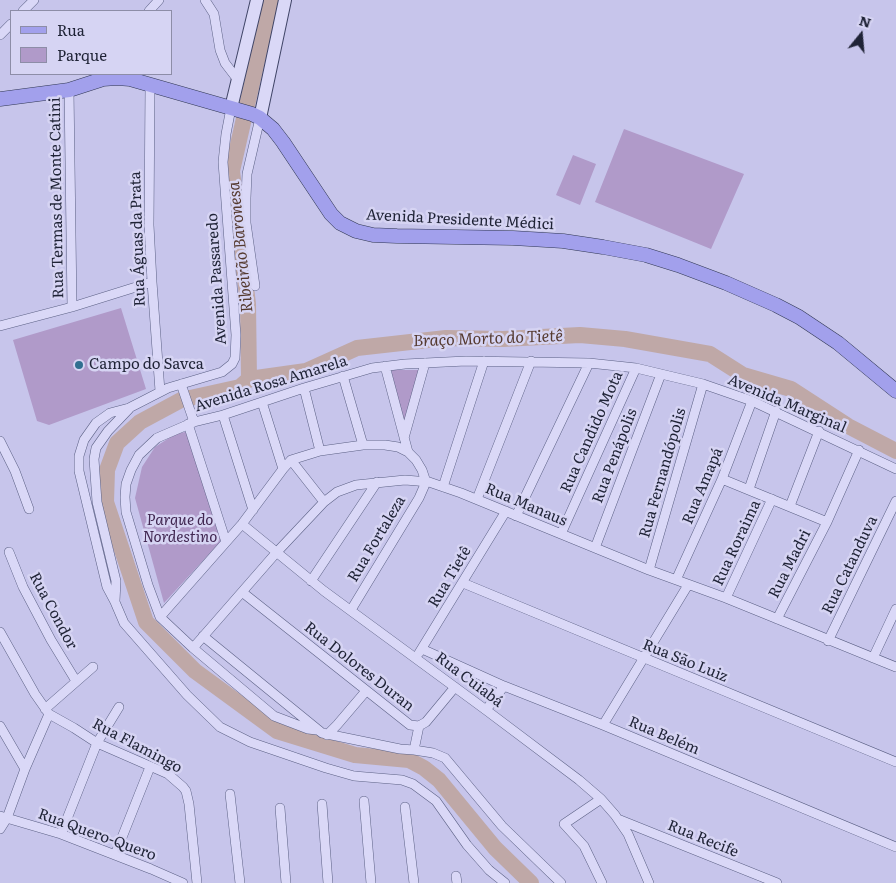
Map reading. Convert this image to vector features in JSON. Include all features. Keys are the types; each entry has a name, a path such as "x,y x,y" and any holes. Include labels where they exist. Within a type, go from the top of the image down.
{"main road":[{"name":"Avenida Presidente Médici","path":"0,99 70,90 105,77 130,80 245,113 273,129 330,214 340,223 356,231 373,235 563,241 603,246 646,255 718,280 783,308 838,343 893,387"}],"street":[{"path":"24,10 34,0"},
{"path":"205,0 214,14 220,50 225,63 238,80"},
{"path":"256,286 246,223 245,113 238,80 257,0"},
{"path":"245,113 285,0"},
{"path":"0,35 10,25"},
{"name":"Rua Águas da Prata","path":"150,86 149,225 160,391"},
{"name":"Rua Termas de Monte Catini","path":"70,90 72,307"},
{"name":"Avenida Passaredo","path":"245,113 224,146 223,162 236,335 235,358 232,364 222,372 160,391 129,408 110,413 96,423 84,440 79,456 78,471 105,582 124,623 134,636 187,695 220,727 250,742 326,768 354,776 402,780 413,784 436,801 467,845 489,870 505,883"},
{"path":"0,326 72,307 152,282"},
{"path":"443,487 484,360"},
{"name":"Avenida Marginal","path":"484,360 589,363 636,368 703,384 752,401 896,469"},
{"name":"Avenida Rosa Amarela","path":"226,542 191,423 223,415 343,376 385,366 484,360"},
{"path":"477,499 531,361"},
{"path":"404,438 425,363"},
{"path":"516,516 589,363"},
{"path":"385,366 408,452 420,466 426,482"},
{"name":"Rua Candido Mota","path":"561,534 636,368"},
{"name":"Rua Penápolis","path":"595,548 661,374"},
{"path":"343,376 363,445"},
{"path":"182,384 191,423 157,438 139,455 126,484 126,512 148,585 160,617 193,648 274,716 308,729 317,730"},
{"name":"Rua Fernandópolis","path":"649,570 703,384"},
{"path":"304,388 320,451"},
{"name":"Rua Amapá","path":"676,580 722,479 752,401"},
{"path":"262,402 283,469"},
{"name":"Avenida Passaredo","path":"115,602 116,581 97,502 94,459 96,448 129,408"},
{"path":"749,489 776,412"},
{"path":"223,415 253,510"},
{"path":"790,506 819,431"},
{"path":"0,441 15,471 29,509"},
{"path":"160,617 242,524 291,460 320,451 363,445 385,445 408,452"},
{"name":"Rua Madri","path":"777,619 826,522 859,450"},
{"path":"291,460 324,502"},
{"path":"722,479 826,522"},
{"name":"Rua Manaus","path":"193,648 276,553 324,502 348,488 377,482 405,480 426,482 477,499 649,570 726,598 896,667"},
{"path":"311,581 377,482"},
{"name":"Rua Fortaleza","path":"351,610 419,498 426,482"},
{"name":"Rua Roraima","path":"726,598 772,499"},
{"name":"Rua Catanduva","path":"828,640 896,501"},
{"name":"Rua Tietê","path":"416,657 506,511"},
{"name":"Rua Cuiabá","path":"242,524 311,581 416,657 579,780 601,799 620,820 635,846 649,883"},
{"name":"Rua Condor","path":"9,552 37,614 76,681"},
{"name":"Rua São Luiz","path":"463,583 896,762"},
{"path":"603,725 688,585"},
{"name":"Rua Dolores Duran","path":"242,592 408,724 419,726 430,717 455,687"},
{"path":"873,658 896,609"},
{"name":"Rua Flamingo","path":"0,632 34,694 47,711 97,744 174,778 186,790 197,883"},
{"path":"203,636 317,730 327,735 400,749 434,753 445,758 502,826 560,883"},
{"name":"Rua Belém","path":"422,649 504,686 603,725 896,847"},
{"path":"0,829 3,817 25,769 47,711 76,681 93,667"},
{"path":"486,710 504,686"},
{"path":"327,735 366,691"},
{"path":"61,834 97,744 119,707"},
{"path":"0,726 25,769"},
{"path":"414,750 419,726"},
{"path":"115,855 150,767"},
{"path":"230,794 240,883"},
{"path":"601,799 564,824 584,846 602,883"},
{"path":"364,801 371,883"},
{"path":"322,804 328,883"},
{"path":"405,806 414,883"},
{"path":"280,808 286,883"},
{"name":"Rua Quero-Quero","path":"3,817 61,834 183,883"},
{"name":"Rua Recife","path":"620,820 777,883"}],"green space":[{"path":"624,129 744,174 711,249 595,202"},
{"path":"573,155 596,164 580,205 556,195"},
{"name":"Campo do Savca","path":"121,308 146,389 49,425 37,421 13,340"},
{"path":"391,370 419,370 403,429"},
{"name":"Parque do Nordestino","path":"186,432 221,541 164,603 135,498 142,467 155,447 177,433"}],"waterway":[{"name":"Ribeirão Baronesa","path":"249,379 248,304 232,171 271,0"},
{"name":"Braço Morto do Tietê","path":"531,883 495,848 439,780 424,768 409,760 355,755 277,731 195,671 146,622 106,502 107,470 117,443 140,422 181,400 240,387 249,379 306,371 357,348 446,338 503,339 580,335 625,339 710,354 743,375 791,389 848,426 896,451"}],"place":[{"name":"Campo do Savca","path":"79,365"}]}
